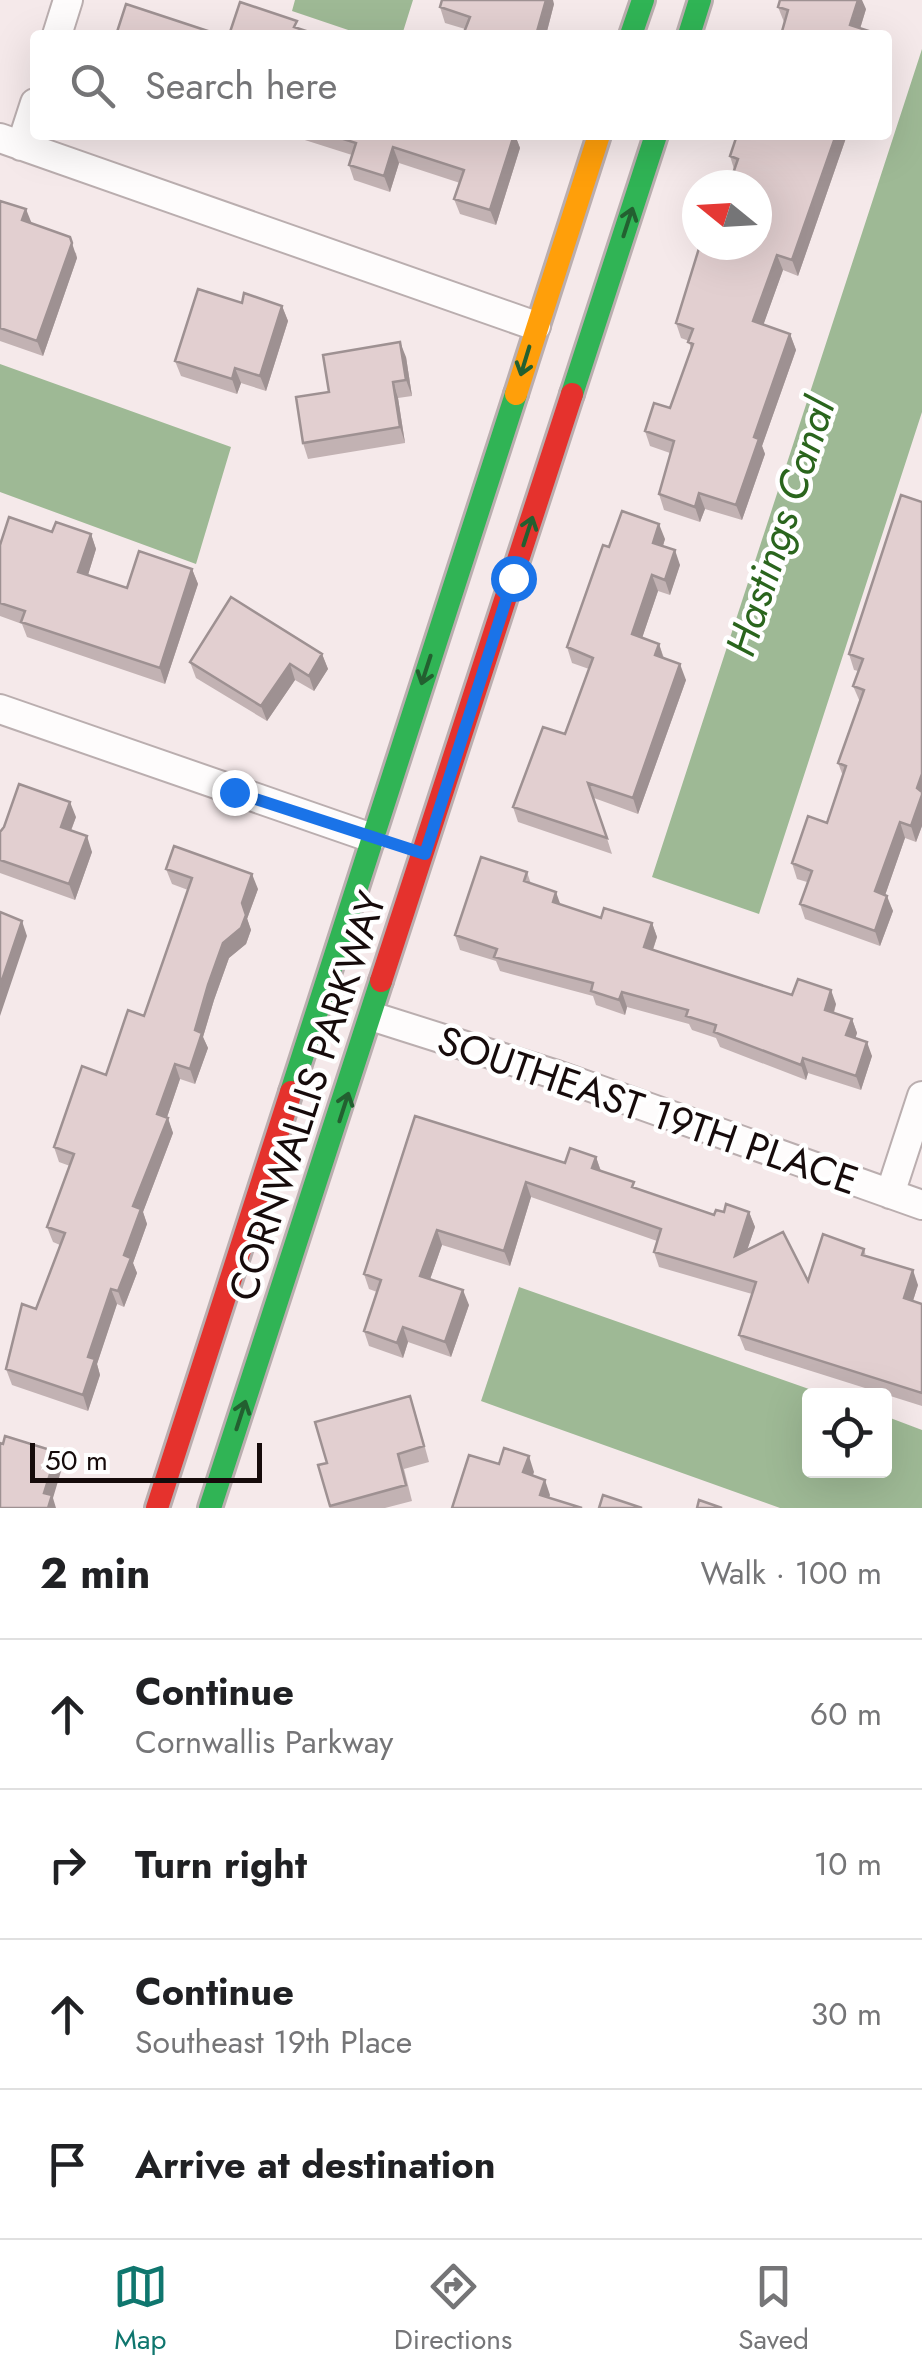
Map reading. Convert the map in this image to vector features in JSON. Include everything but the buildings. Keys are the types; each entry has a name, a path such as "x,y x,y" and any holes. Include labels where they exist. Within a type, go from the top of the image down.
{"street":[{"path":"59,30 68,0"},
{"path":"633,30 643,0"},
{"path":"691,30 700,0"},
{"path":"30,111 11,142 562,334"},
{"name":"CORNWALLIS PARKWAY","path":"157,1508 321,1000 399,846 562,334 597,140"},
{"name":"CORNWALLIS PARKWAY","path":"210,1508 374,1017 399,846 562,334 654,140"},
{"path":"0,709 399,846"},
{"path":"321,1000 374,1017"},
{"name":"SOUTHEAST 19TH PLACE","path":"374,1017 557,1075 922,1205"},
{"path":"890,1194 922,1096"}],"water":[{"path":"295,0 413,0 404,30 348,30 292,11"},
{"name":"Hastings Canal","path":"922,49 922,412 759,914 652,877"},
{"path":"0,364 231,447 196,564 0,492"},
{"path":"519,1287 806,1388 802,1388 802,1478 892,1478 892,1419 922,1430 922,1508 780,1508 481,1401"}],"traffic: fast":[{"path":"633,30 643,0"},
{"path":"691,30 700,0"},
{"path":"572,394 654,140"},
{"path":"291,1092 516,394"},
{"path":"210,1508 381,981"}],"traffic: slow":[{"path":"516,394 597,140"}],"traffic: jam":[{"path":"381,981 572,394"},
{"path":"157,1508 291,1092"}],"route":[{"path":"234,792 425,854 513,578"}]}
